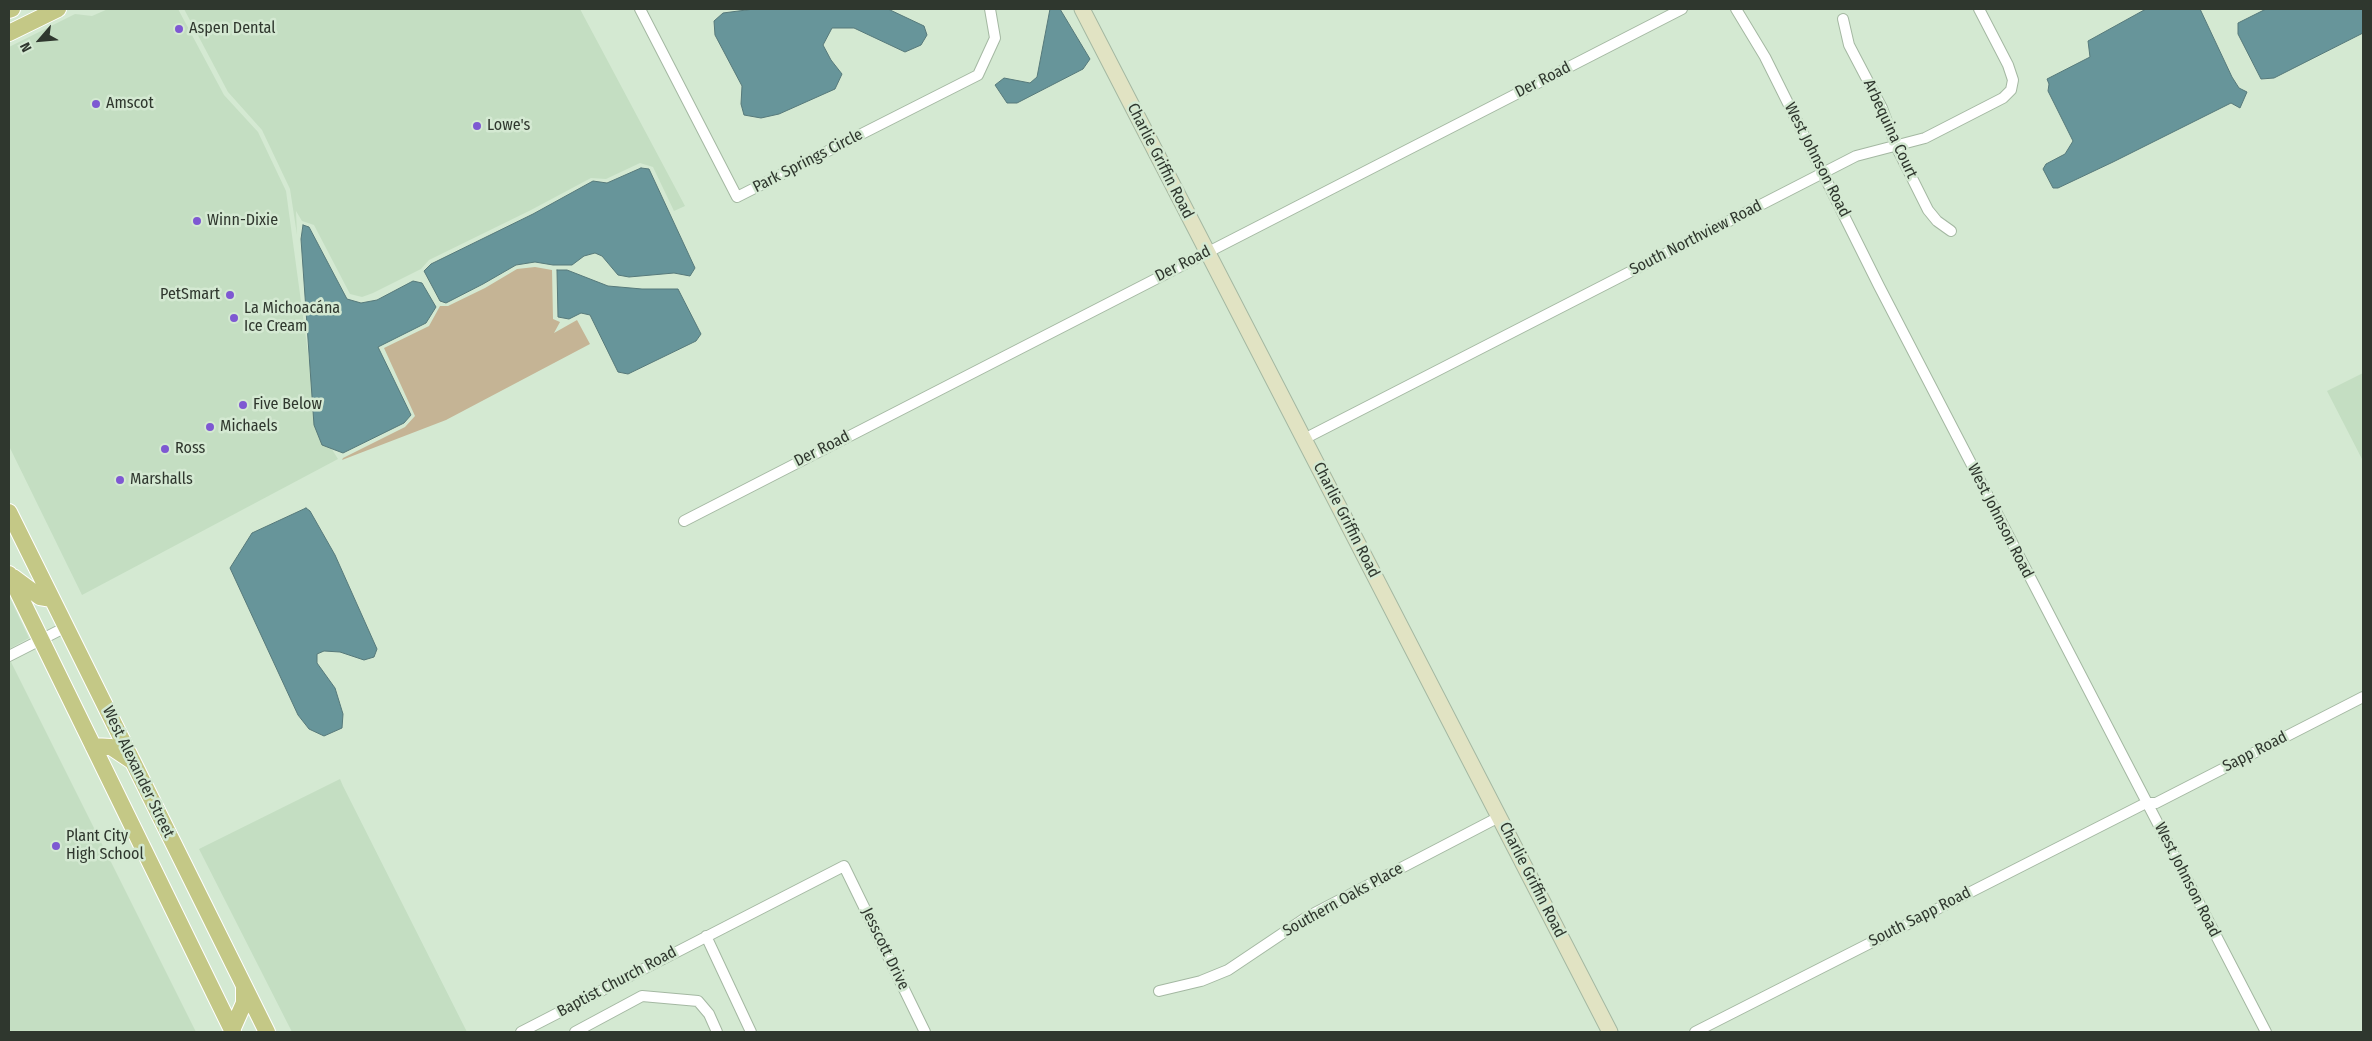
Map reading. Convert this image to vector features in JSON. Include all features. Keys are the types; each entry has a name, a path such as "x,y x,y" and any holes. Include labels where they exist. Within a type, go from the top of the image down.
{"main road":[{"path":"9,23 21,16 58,9"},
{"path":"9,33 34,13"},
{"name":"West Alexander Street","path":"9,512 267,1032"},
{"path":"9,574 40,597 52,599"},
{"name":"West Alexander Street","path":"9,574 233,1031"},
{"path":"94,746 111,747 132,761"},
{"path":"233,1031 244,1004 244,984"}],"street":[{"name":"Park Springs Circle","path":"640,9 737,197 978,75 995,38 990,9"},
{"name":"Charlie Griffin Road","path":"1082,9 1610,1032"},
{"name":"Der Road","path":"684,521 1682,9"},
{"name":"West Johnson Road","path":"1736,9 1765,57 1824,172 1879,286 2266,1032"},
{"name":"South Northview Road","path":"1304,439 1856,156 1924,138 2003,98 2011,90 2013,80 2008,65 1979,9"},
{"name":"Arbequina Court","path":"1844,19 1849,45 1882,108 1896,146 1928,210 1937,221 1951,231"},
{"path":"9,656 66,627"},
{"name":"Sapp Road","path":"2146,803 2156,803 2363,697"},
{"name":"South Sapp Road","path":"1695,1032 2146,803"},
{"name":"Southern Oaks Place","path":"1159,991 1201,981 1228,970 1307,917 1499,817"},
{"name":"Baptist Church Road","path":"521,1032 844,866"},
{"name":"Jesscott Drive","path":"844,866 925,1032"},
{"path":"706,936 751,1032"},
{"path":"575,1032 642,996 698,1002 709,1014 717,1032"}],"shaded area":[{"path":"108,9 178,9 224,95 258,132 286,191 318,427 338,459 82,595 9,446 9,47 75,14 92,16"},
{"path":"184,9 580,9 685,206 674,211 653,167 640,163 606,179 591,178 429,260 421,269 373,293 362,297 350,294 314,225 302,221 296,211 297,235 290,189 262,130 228,92"},
{"path":"535,267 552,270 553,319 560,322 554,333 577,320 590,344 446,420 342,460 405,427 415,416 384,348 429,326 440,306 448,306 485,288 517,269"},
{"path":"2363,373 2363,461 2327,391"},
{"path":"9,596 29,638 9,649"},
{"name":"Plant City High School","path":"10,660 196,1032 9,1032"},
{"path":"340,779 467,1032 292,1032 199,849"}],"water":[{"path":"754,9 888,9 924,26 927,35 921,45 905,52 854,28 832,28 823,45 831,60 842,74 835,89 779,114 761,118 744,115 741,104 742,86 715,35 714,21 723,13"},
{"path":"1050,9 1060,9 1090,59 1083,69 1017,103 1007,103 995,85 1004,78 1030,83 1037,77"},
{"path":"2146,9 2200,9 2232,77 2239,88 2247,92 2240,108 2231,103 2113,162 2058,188 2053,188 2043,169 2046,164 2065,154 2073,141 2048,91 2049,84 2047,79 2090,57 2088,41"},
{"path":"2266,9 2363,9 2363,33 2274,78 2261,79 2238,34 2238,23"},
{"path":"641,168 649,169 695,268 690,276 674,273 629,277 618,275 602,256 595,253 584,256 572,265 553,265 535,262 516,265 446,303 440,301 424,271 431,264 533,214 593,181 607,183"},
{"path":"303,225 309,227 347,299 361,303 377,300 413,281 422,283 436,307 426,323 378,347 411,415 404,423 343,453 322,445 314,425 301,239"},
{"path":"557,270 567,270 608,286 642,289 678,289 701,334 696,341 628,374 618,372 590,315 581,313 569,319 558,317"},
{"path":"306,508 310,511 335,555 377,649 374,657 364,660 340,652 324,651 317,654 317,663 335,688 343,714 342,728 324,736 309,729 298,715 230,568 252,533"}],"place":[{"name":"Aspen Dental","path":"179,29"},
{"name":"Amscot","path":"96,104"},
{"name":"Lowe's","path":"477,126"},
{"name":"Winn-Dixie","path":"197,221"},
{"name":"PetSmart","path":"230,295"},
{"name":"La Michoacána Ice Cream","path":"234,318"},
{"name":"Five Below","path":"243,405"},
{"name":"Michaels","path":"210,427"},
{"name":"Ross","path":"165,449"},
{"name":"Marshalls","path":"120,480"},
{"name":"Plant City High School","path":"56,846"}]}
